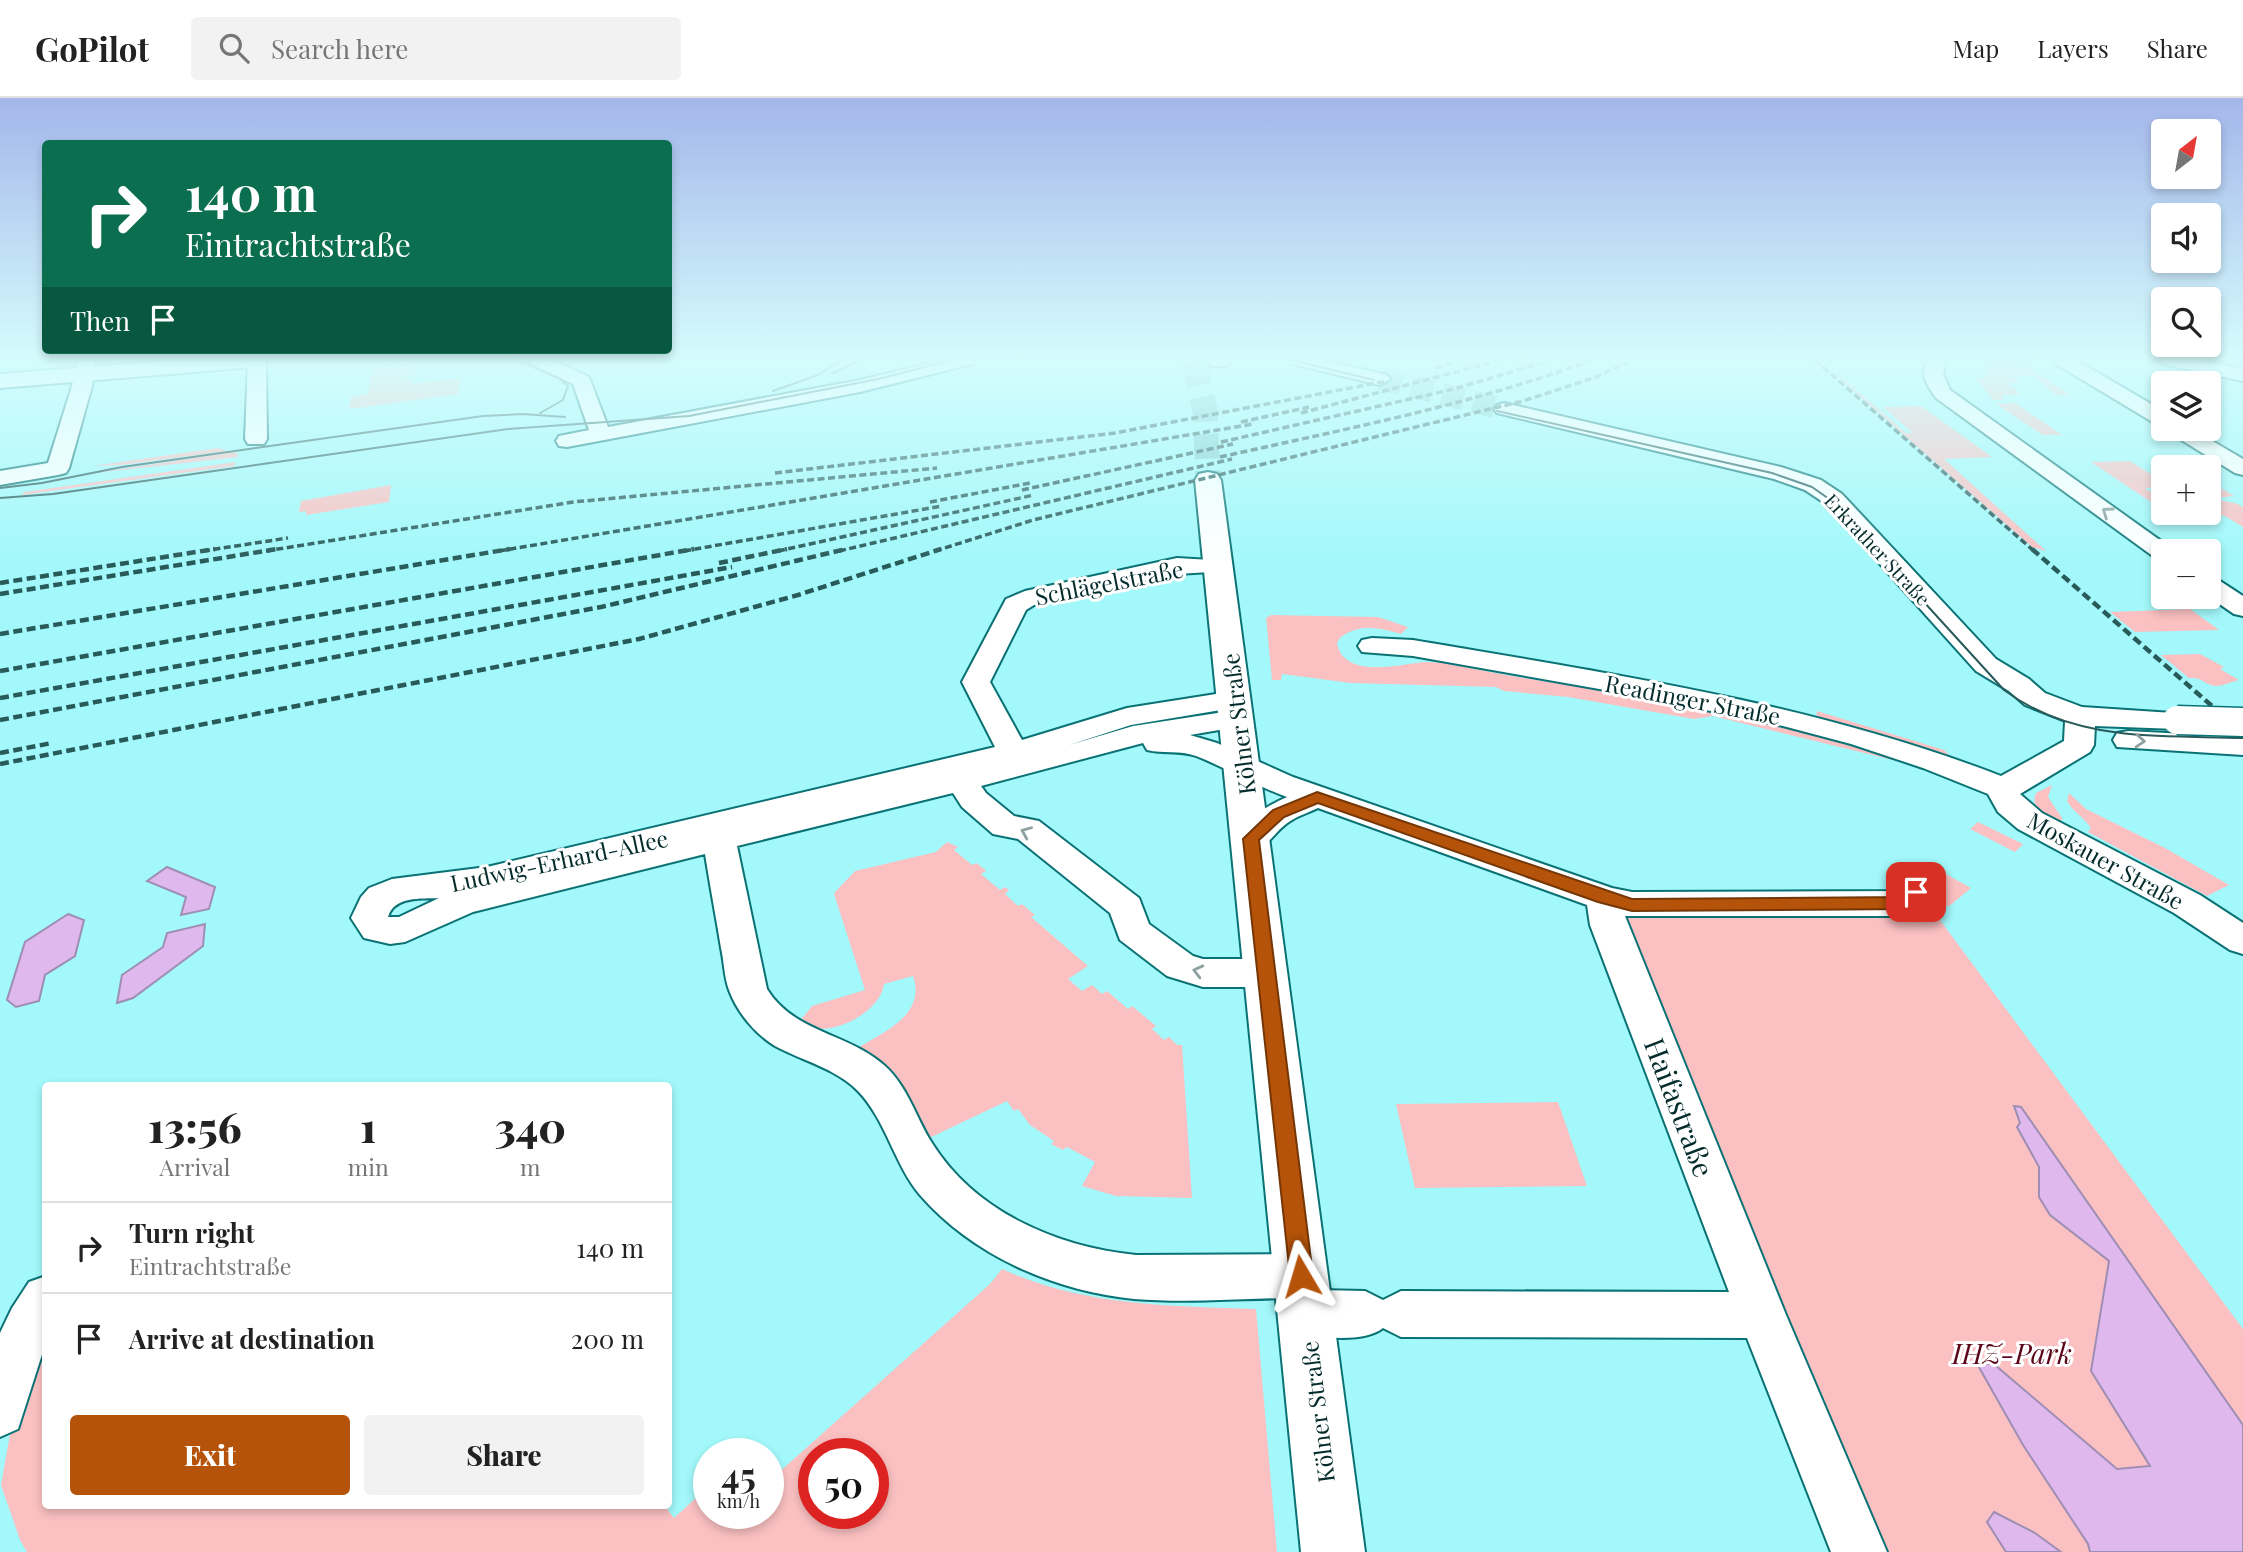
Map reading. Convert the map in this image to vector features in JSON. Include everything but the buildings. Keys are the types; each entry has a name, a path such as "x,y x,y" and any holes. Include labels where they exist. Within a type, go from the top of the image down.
{"main road":[{"name":"Kölner Straße","path":"1208,480 1333,1552"}],"street":[{"path":"0,478 58,468 69,428"},
{"path":"256,428 256,439"},
{"path":"598,428 567,441 625,428"},
{"name":"Erkrather Straße","path":"1584,428 1780,474 1813,485 1834,499 1986,665 1994,684 2016,704 2058,727 2177,720 2243,722"},
{"path":"1990,428 2151,543"},
{"path":"2197,441 2243,468"},
{"name":"Schlägelstraße","path":"1015,760 976,682 1015,605 1025,599 1177,566 1219,566"},
{"path":"2221,593 2243,608"},
{"name":"Readinger Straße","path":"1372,646 1427,651 1769,713 1890,746 2006,789"},
{"name":"Ludwig-Erhard-Allee","path":"1079,752 1133,735 1236,709"},
{"name":"Ludwig-Erhard-Allee","path":"1236,709 1127,717 1015,760 962,780 718,832 681,834 467,883 400,889 378,901 369,918 377,929 405,929 463,902 718,832 1015,760 1176,742 1206,748 1317,797 1604,898 1632,905 1911,903 1916,892"},
{"name":"Erkrather Straße","path":"2081,726 2200,744 2243,746"},
{"name":"Moskauer Straße","path":"2081,726 2076,747 2034,769 2006,789 2006,800 2030,821 2187,904 2243,941"},
{"path":"962,780 973,800 1005,826 1027,830 1126,907 1133,931 1180,966 1202,973 1266,973"},
{"path":"1251,839 1278,813 1317,797"},
{"path":"718,832 748,990 754,1003 776,1028 849,1063 870,1077 887,1099 917,1157 961,1206 1002,1235 1035,1252 1100,1272 1303,1295 1383,1314 1762,1315"},
{"name":"Haifastraße","path":"1604,898 1608,925 1859,1552"},
{"path":"0,1411 19,1343 32,1315 42,1303"}],"green space":[{"path":"1896,428 1913,433 1907,428 1951,428 1992,457 1944,459 2046,551 2032,547"},
{"path":"2032,428 2052,428 2062,435 2043,435"},
{"path":"218,448 227,451 121,465 93,466"},
{"path":"233,452 238,454 238,457 96,473"},
{"path":"2130,461 2151,474 2151,488 2145,488 2151,492 2151,502 2091,462"},
{"path":"236,462 234,466 22,495 24,492"},
{"path":"391,485 389,502 306,515 306,511 299,512 301,501"},
{"path":"2221,488 2234,496 2221,497"},
{"path":"2221,500 2243,507 2243,527 2221,515"},
{"path":"2190,609 2219,630 2135,632 2110,612"},
{"path":"1271,615 1378,617 1408,627 1401,634 1362,629 1354,630 1340,638 1337,643 1342,655 1362,666 1444,663 1691,703 1785,723 1928,764 1893,760 1713,716 1694,719 1568,697 1504,691 1496,687 1351,683 1282,674 1281,680 1272,680 1266,618"},
{"path":"2200,654 2224,667 2220,669 2239,680 2214,686 2207,684 2199,679 2189,678 2161,655"},
{"path":"1817,711 1944,750 1954,760 1816,718"},
{"path":"2052,785 2048,797 2062,818 2062,824 2041,812 2035,804 2036,793"},
{"path":"2069,793 2086,809 2165,848 2229,885 2207,896 2088,832 2091,828 2067,801"},
{"path":"1978,822 2023,844 2015,852 1970,829"},
{"path":"947,842 958,847 954,850 972,865 977,863 986,871 981,874 1000,890 1005,887 1009,890 1005,894 1018,906 1022,904 1035,915 1031,917 1088,966 1068,979 1082,991 1092,985 1102,994 1107,991 1128,1009 1132,1006 1156,1026 1152,1029 1164,1040 1169,1037 1177,1045 1182,1045 1192,1198 1116,1196 1082,1186 1095,1162 1067,1147 1063,1150 1051,1144 1054,1141 1030,1125 1018,1109 1014,1111 1007,1101 925,1140 914,1120 903,1088 859,1047 891,1028 909,1011 916,989 913,976 884,984 875,1003 847,1023 825,1029 813,1028 799,1022 812,1006 865,990 834,894 836,891 855,871 936,852"},
{"path":"1924,862 1971,888 1948,907 1926,878 1916,871"},
{"name":"IHZ-Park","path":"1609,911 1934,912 2243,1329 2243,1552 1879,1552"},
{"path":"1558,1102 1587,1186 1415,1188 1396,1104"},
{"path":"1002,1269 1033,1281 1095,1297 1159,1305 1256,1309 1277,1552 27,1552 20,1540 1,1485 23,1361 42,1345 42,1509 667,1509 674,1518 693,1501 693,1529 784,1529 784,1468 798,1455 798,1529 889,1529 889,1438 817,1438 990,1284"}],"shaded area":[{"path":"167,867 215,887 209,909 181,915 186,897 147,881"},
{"path":"68,914 84,920 75,956 45,975 39,1001 16,1007 7,1000 25,942"},
{"path":"205,924 203,946 133,998 117,1003 122,975 163,947 167,933"},
{"path":"2014,1106 2021,1107 2243,1425 2243,1552 2090,1552 2088,1544 2023,1445 1976,1362 1995,1365 2117,1469 2150,1466 2091,1371 2109,1261 2050,1215 2039,1197 2039,1167 2017,1127 2020,1123"},
{"path":"1994,1512 2035,1533 2061,1552 2006,1552 1987,1522"}],"tunnel":[{"path":"1206,428 1208,480"}],"tram line":[{"path":"0,488 42,483 122,467 399,428"},
{"path":"0,498 53,494 524,428"},
{"path":"1572,428 1772,473 1812,487 1832,501 2004,690 2031,707 2089,728 2119,733 2243,738"}],"railway":[{"path":"775,473 1142,428"},
{"path":"499,551 1230,428"},
{"path":"1221,442 1283,428"},
{"path":"1220,457 1353,428"},
{"path":"935,551 1033,520 1412,428"},
{"path":"1893,428 2034,551"},
{"path":"1022,490 1233,444"},
{"path":"839,551 1232,459"},
{"path":"266,551 573,502 937,468"},
{"path":"930,502 1030,483"},
{"path":"778,551 1034,495"},
{"path":"684,551 942,506"},
{"path":"203,551 288,538"},
{"path":"0,583 215,549"},
{"path":"0,594 277,549"},
{"path":"0,634 510,549"},
{"path":"0,671 694,549"},
{"path":"719,563 787,549"},
{"path":"0,720 601,607 846,549"},
{"path":"0,764 639,639 798,595 941,549"},
{"path":"2032,549 2243,733"},
{"path":"0,698 732,567"},
{"path":"0,753 52,743"}],"route":[{"path":"1301,1276 1251,839 1278,813 1317,797 1604,898 1632,905 1911,903 1916,892"}]}
